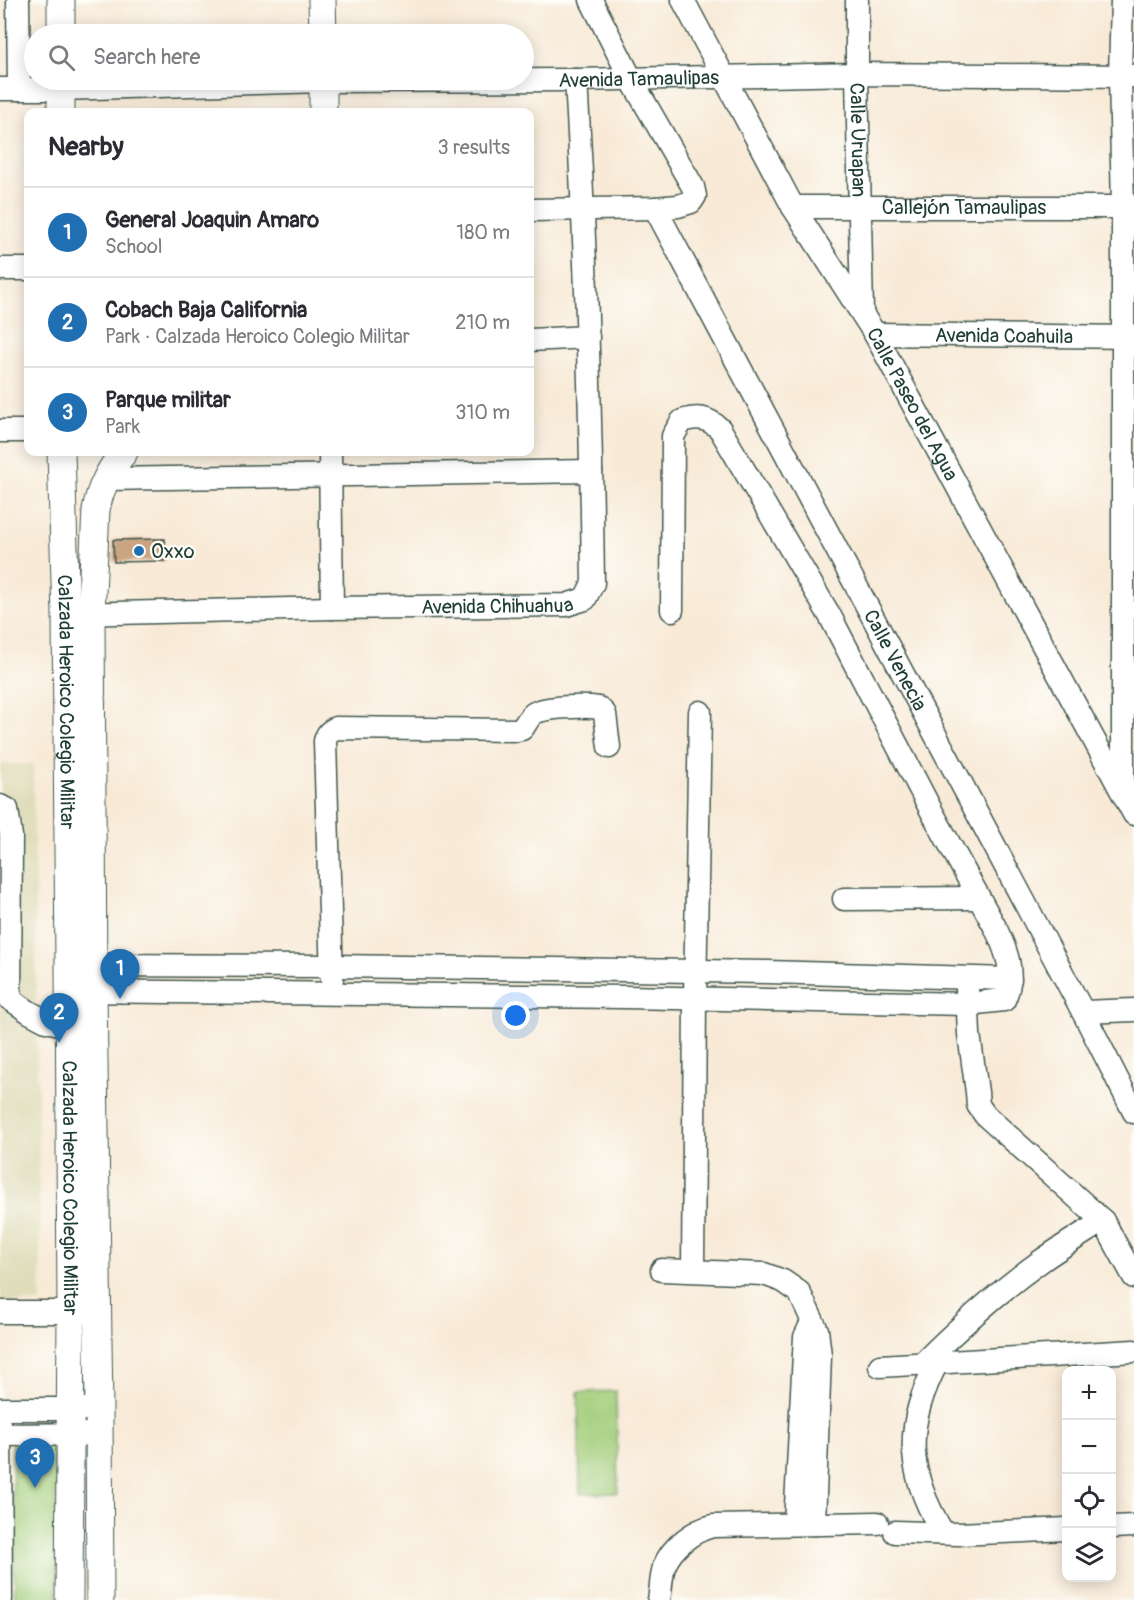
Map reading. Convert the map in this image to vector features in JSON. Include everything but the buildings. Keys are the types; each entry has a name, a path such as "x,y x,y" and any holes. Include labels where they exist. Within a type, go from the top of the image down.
{"main road":[{"path":"61,0 61,24"},
{"path":"322,0 323,24"},
{"path":"323,90 324,108"},
{"name":"Calzada Heroico Colegio Militar","path":"62,456 78,614 81,991 98,1312 100,1600"},
{"path":"65,456 81,480 87,485 95,486 104,481 121,456"},
{"name":"Calzada Heroico Colegio Militar","path":"78,614 98,497 104,481"},
{"name":"Calzada Heroico Colegio Militar","path":"69,1600 71,1313 69,1026 81,991"}],"street":[{"path":"9,89 18,0"},
{"path":"534,210 655,208 678,206 691,202 695,196 693,187 631,79 591,0"},
{"name":"Calle Paseo del Agua","path":"683,0 793,207 875,334 1134,814"},
{"name":"Calle Uruapan","path":"857,0 856,74 862,314"},
{"path":"1122,0 1127,76 1128,207 1123,793"},
{"name":"Avenida Tamaulipas","path":"534,80 856,74 1127,76"},
{"name":"Avenida Chihuahua","path":"78,614 566,605 585,598 592,583 591,471 584,209 576,80"},
{"name":"Avenida Tamaulipas","path":"9,89 61,94 136,90"},
{"name":"Callejón Tamaulipas","path":"793,207 1128,207"},
{"name":"Calle Venecia","path":"655,208 1134,1112"},
{"path":"0,268 24,268"},
{"name":"Avenida Coahuila","path":"875,334 1128,337"},
{"path":"534,340 588,337"},
{"path":"81,991 768,999 967,1004 1004,1000 1010,979 1010,963 1005,946 830,616 720,429 711,422 695,417 682,422 673,436 672,610"},
{"path":"0,431 24,431"},
{"path":"330,456 332,608"},
{"path":"104,481 591,471"},
{"path":"332,993 325,741 331,730 336,728 522,729 535,712 544,709 591,706 599,708 605,714 609,747"},
{"path":"693,1270 700,711"},
{"path":"0,806 6,809 11,836 5,996 46,1021 69,1026"},
{"path":"844,898 978,898"},
{"path":"81,964 768,972 1010,979"},
{"path":"144,964 144,991"},
{"path":"414,994 416,967"},
{"path":"533,969 533,996"},
{"path":"624,971 625,997"},
{"path":"768,972 768,999"},
{"path":"967,978 969,1034 978,1105 985,1115 1103,1221 1134,1277"},
{"path":"1083,1012 1134,1010"},
{"path":"943,1533 929,1511 914,1462 917,1410 925,1386 929,1363 957,1329 996,1296 1040,1262 1103,1221"},
{"path":"662,1270 764,1274 783,1281 799,1292 817,1330 820,1355 805,1524"},
{"path":"0,1312 98,1312"},
{"path":"880,1366 1134,1351"},
{"path":"0,1409 71,1421 99,1421"},
{"path":"0,1435 71,1421"},
{"path":"0,1426 1,1600"},
{"path":"659,1600 665,1565 678,1546 702,1528 713,1526 805,1524 943,1533 1062,1529"},
{"path":"1116,1527 1134,1526"}],"shaded area":[{"path":"0,764 33,764 41,1302 0,1303"}],"green space":[{"path":"616,1391 618,1493 580,1494 578,1392"},
{"path":"12,1443 56,1444 57,1600 15,1600"}],"place":[{"name":"Oxxo","path":"139,551"},
{"name":"General Joaquin Amaro","path":"120,999"},
{"name":"Cobach Baja California","path":"59,1043"},
{"name":"Parque militar","path":"35,1488"}]}
